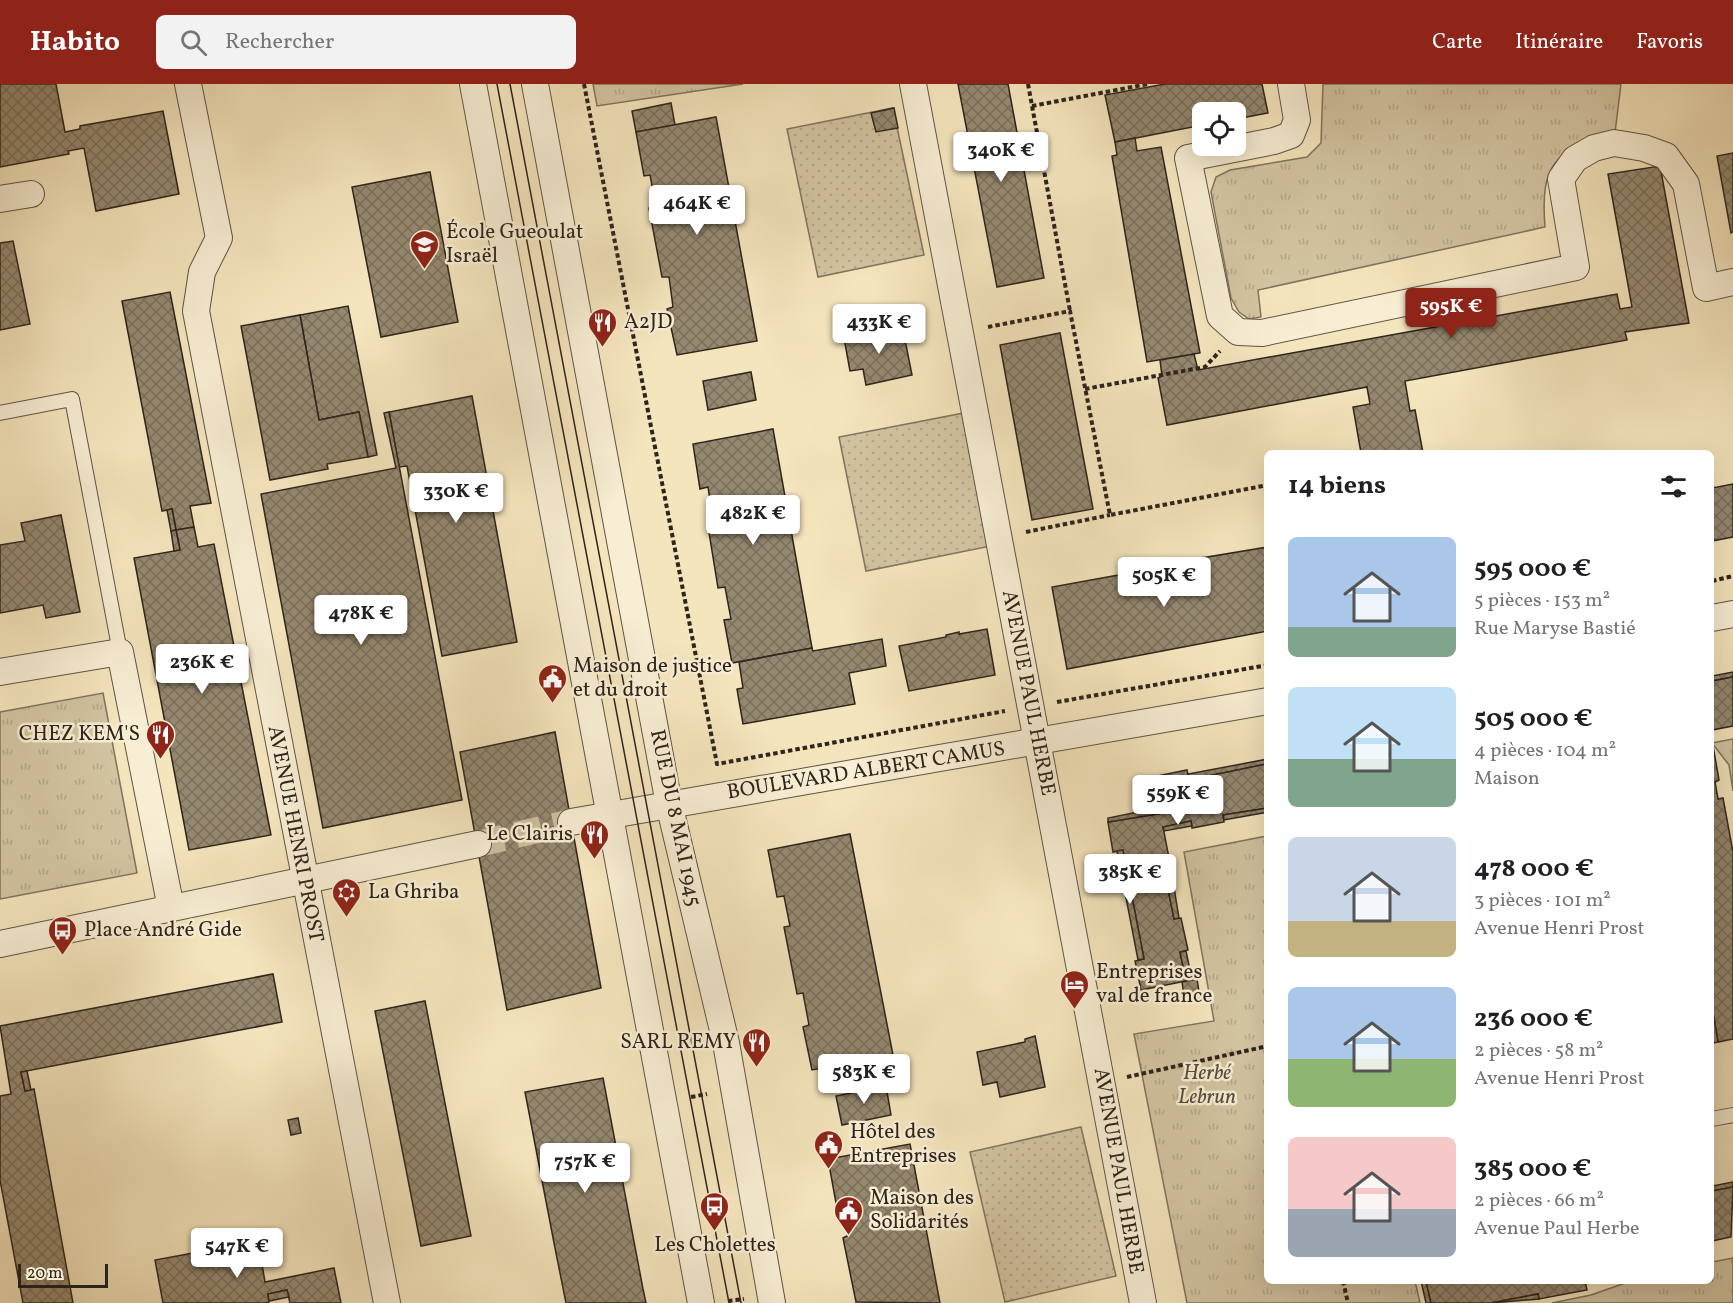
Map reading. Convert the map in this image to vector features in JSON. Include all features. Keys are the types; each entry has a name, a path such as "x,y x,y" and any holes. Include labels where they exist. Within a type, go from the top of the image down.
{"street":[{"name":"AVENUE HENRI PROST","path":"188,84 219,238 202,272 196,311 303,879 387,1303"},
{"path":"473,84 701,1303"},
{"name":"RUE DU 8 MAI 1945","path":"535,84 669,804 726,1043 772,1303"},
{"name":"AVENUE PAUL HERBE","path":"913,84 1143,1303"},
{"path":"1291,84 1297,120 1291,135 1274,141 1188,158 1220,316 1238,332 1262,333 1576,267 1561,179 1575,159 1594,148 1614,143 1644,148 1666,156 1686,184 1706,288 1733,282"},
{"path":"0,199 31,194"},
{"path":"1714,618 1733,614"},
{"path":"0,672 120,652 171,908"},
{"name":"BOULEVARD ALBERT CAMUS","path":"571,822 1038,743 1264,702"},
{"path":"0,944 478,844"}],"lane":[{"path":"0,413 72,399 120,652"},
{"path":"1714,1119 1733,1115"}],"path":[{"path":"584,84 717,764 1264,666"},
{"path":"1028,84 1110,515"},
{"path":"1032,106 1148,84"},
{"path":"958,332 1070,311"},
{"path":"1085,389 1205,367 1238,332"},
{"path":"998,537 1264,486"},
{"path":"1714,581 1733,576"},
{"path":"1102,1082 1264,1047"},
{"path":"664,1102 734,1089"},
{"path":"1344,1284 1348,1303"}],"green space":[{"path":"593,84 743,84 597,106"},
{"path":"1323,84 1621,84 1615,133 1578,146 1556,162 1549,173 1545,187 1545,227 1258,290 1261,317 1249,319 1239,312 1231,298 1211,192 1216,177 1230,170 1307,157 1321,143"},
{"path":"893,108 924,255 818,277 787,129"},
{"path":"964,413 991,546 866,571 839,437"},
{"path":"103,693 137,873 0,899 0,712"},
{"path":"1733,739 1733,791 1729,765 1714,743"},
{"name":"Herbé Lebrun","path":"1264,837 1264,1284 1416,1284 1420,1303 1187,1303 1134,1034 1214,1021 1184,852"},
{"path":"1081,1127 1116,1276 1005,1302 970,1152"},
{"path":"1733,1258 1733,1303 1552,1303 1591,1295 1622,1284 1714,1284 1714,1262"}],"building":[{"path":"0,84 56,84 65,132 80,129 80,126 163,111 179,194 96,211 84,148 68,151 69,154 0,167"},
{"path":"958,84 1008,84 1044,278 997,287"},
{"path":"1165,84 1262,84 1268,113 1246,117 1246,102 1192,102 1192,127 1115,142 1105,95"},
{"path":"671,103 675,125 636,132 632,111"},
{"path":"894,108 898,128 876,132 871,113"},
{"path":"716,117 757,341 677,355 667,309 673,307 669,277 662,277 649,208 656,206 650,175 644,176 636,132"},
{"path":"1135,138 1137,151 1161,147 1200,353 1147,362 1112,156 1117,155 1115,142"},
{"path":"1733,153 1733,232 1731,233 1717,156"},
{"path":"1660,166 1689,323 1625,332 1627,340 1405,381 1410,411 1415,410 1422,450 1360,450 1353,407 1370,404 1367,387 1167,425 1158,378 1162,376 1160,360 1194,354 1198,370 1617,294 1620,309 1632,307 1608,174"},
{"path":"430,172 458,322 381,337 352,187"},
{"path":"13,241 30,324 0,330 0,243"},
{"path":"170,292 211,503 190,506 194,527 176,530 172,509 162,511 122,301"},
{"path":"348,306 377,455 368,457 359,412 319,420 300,315"},
{"path":"300,315 319,420 359,412 368,457 327,464 328,469 270,480 241,326"},
{"path":"902,325 912,375 866,385 863,369 850,371 844,338"},
{"path":"1060,333 1093,509 1032,520 1000,345"},
{"path":"751,372 756,400 708,410 703,381"},
{"path":"472,396 517,642 442,656 407,466 399,467 389,412"},
{"path":"389,412 462,800 323,828 261,494 396,468 384,413"},
{"path":"773,429 812,648 732,663 724,620 731,619 725,587 718,588 707,520 713,520 708,487 700,489 693,444"},
{"path":"1733,484 1733,537 1714,541 1714,488"},
{"path":"172,509 176,530 171,531 167,510"},
{"path":"61,515 80,612 46,618 43,605 0,613 0,545 25,541 21,523"},
{"path":"194,527 198,547 214,544 271,835 189,850 134,558 180,550 176,530"},
{"path":"176,530 180,550 174,551 171,531"},
{"path":"1264,548 1264,632 1067,669 1052,587 1135,572 1135,569"},
{"path":"987,629 995,675 909,691 899,646 946,637 946,635 959,632 959,634"},
{"path":"882,639 886,666 849,673 855,704 743,724 737,689 743,688 739,662 812,648 813,651"},
{"path":"1733,672 1733,677 1714,681 1714,676"},
{"path":"1733,677 1733,726 1714,730 1714,681"},
{"path":"555,732 601,988 507,1010 460,752"},
{"path":"1714,751 1719,780 1715,782 1718,799 1723,798 1733,852 1733,1039 1718,1042 1714,1018"},
{"path":"1264,760 1264,765 1189,780 1188,774"},
{"path":"1264,764 1264,809 1223,815 1224,822 1192,828 1191,821 1163,827 1170,863 1163,864 1174,919 1181,918 1188,950 1180,952 1186,981 1141,990 1135,961 1144,959 1123,850 1113,852 1108,822 1164,813 1157,776 1187,770 1189,780"},
{"path":"1163,807 1164,813 1108,822 1108,818"},
{"path":"1264,809 1264,813 1224,820 1223,815"},
{"path":"1191,821 1192,826 1164,831 1163,827"},
{"path":"850,834 893,1055 812,1070 803,1027 809,1025 803,993 797,994 784,927 790,926 784,896 777,897 768,850"},
{"path":"1123,850 1144,959 1138,960 1117,851"},
{"path":"1170,863 1179,918 1174,919 1163,864"},
{"path":"1186,951 1192,980 1186,981 1180,952"},
{"path":"273,974 282,1022 21,1072 25,1091 34,1089 73,1303 23,1303 0,1180 0,1096 11,1094 0,1026"},
{"path":"1197,979 1200,998 1185,1001 1182,982"},
{"path":"425,1001 471,1236 421,1246 375,1011"},
{"path":"1714,1018 1718,1042 1714,1043"},
{"path":"1035,1036 1045,1087 1000,1097 997,1082 983,1085 977,1052 1025,1042 1025,1039"},
{"path":"27,1071 31,1090 25,1091 21,1072"},
{"path":"603,1078 646,1303 566,1303 525,1092"},
{"path":"886,1086 891,1115 842,1125 836,1096"},
{"path":"298,1118 301,1133 291,1135 288,1120"},
{"path":"910,1144 940,1303 856,1302 843,1238 849,1235 843,1202 836,1203 828,1159"},
{"path":"1733,1182 1733,1187 1714,1191 1714,1186"},
{"path":"1733,1187 1731,1237 1714,1241 1714,1191"},
{"path":"258,1241 265,1282 334,1268 341,1303 290,1303 287,1290 268,1294 269,1302 265,1303 163,1303 155,1260"},
{"path":"1422,1284 1427,1284 1431,1303 1426,1303"},
{"path":"1427,1284 1586,1284 1587,1290 1539,1299 1538,1294 1491,1303 1431,1303"},
{"path":"287,1290 289,1297 269,1301 268,1294"},
{"path":"1538,1294 1539,1299 1491,1303"}],"tunnel":[{"path":"478,844 571,822"}],"tram line":[{"path":"497,84 729,1303"},
{"path":"510,84 741,1303"}],"place":[{"name":"École Gueoulat Israël","path":"425,270"},
{"name":"A2JD","path":"603,348"},
{"name":"Maison de justice et du droit","path":"552,704"},
{"name":"CHEZ KEM'S","path":"161,760"},
{"name":"Le Clairis","path":"594,860"},
{"name":"La Ghriba","path":"347,918"},
{"name":"Place André Gide","path":"63,956"},
{"name":"Entreprises val de france","path":"1075,1010"},
{"name":"SARL REMY","path":"757,1068"},
{"name":"Hôtel des Entreprises","path":"829,1170"},
{"name":"Les Cholettes","path":"715,1232"},
{"name":"Maison des Solidarités","path":"849,1236"}]}
